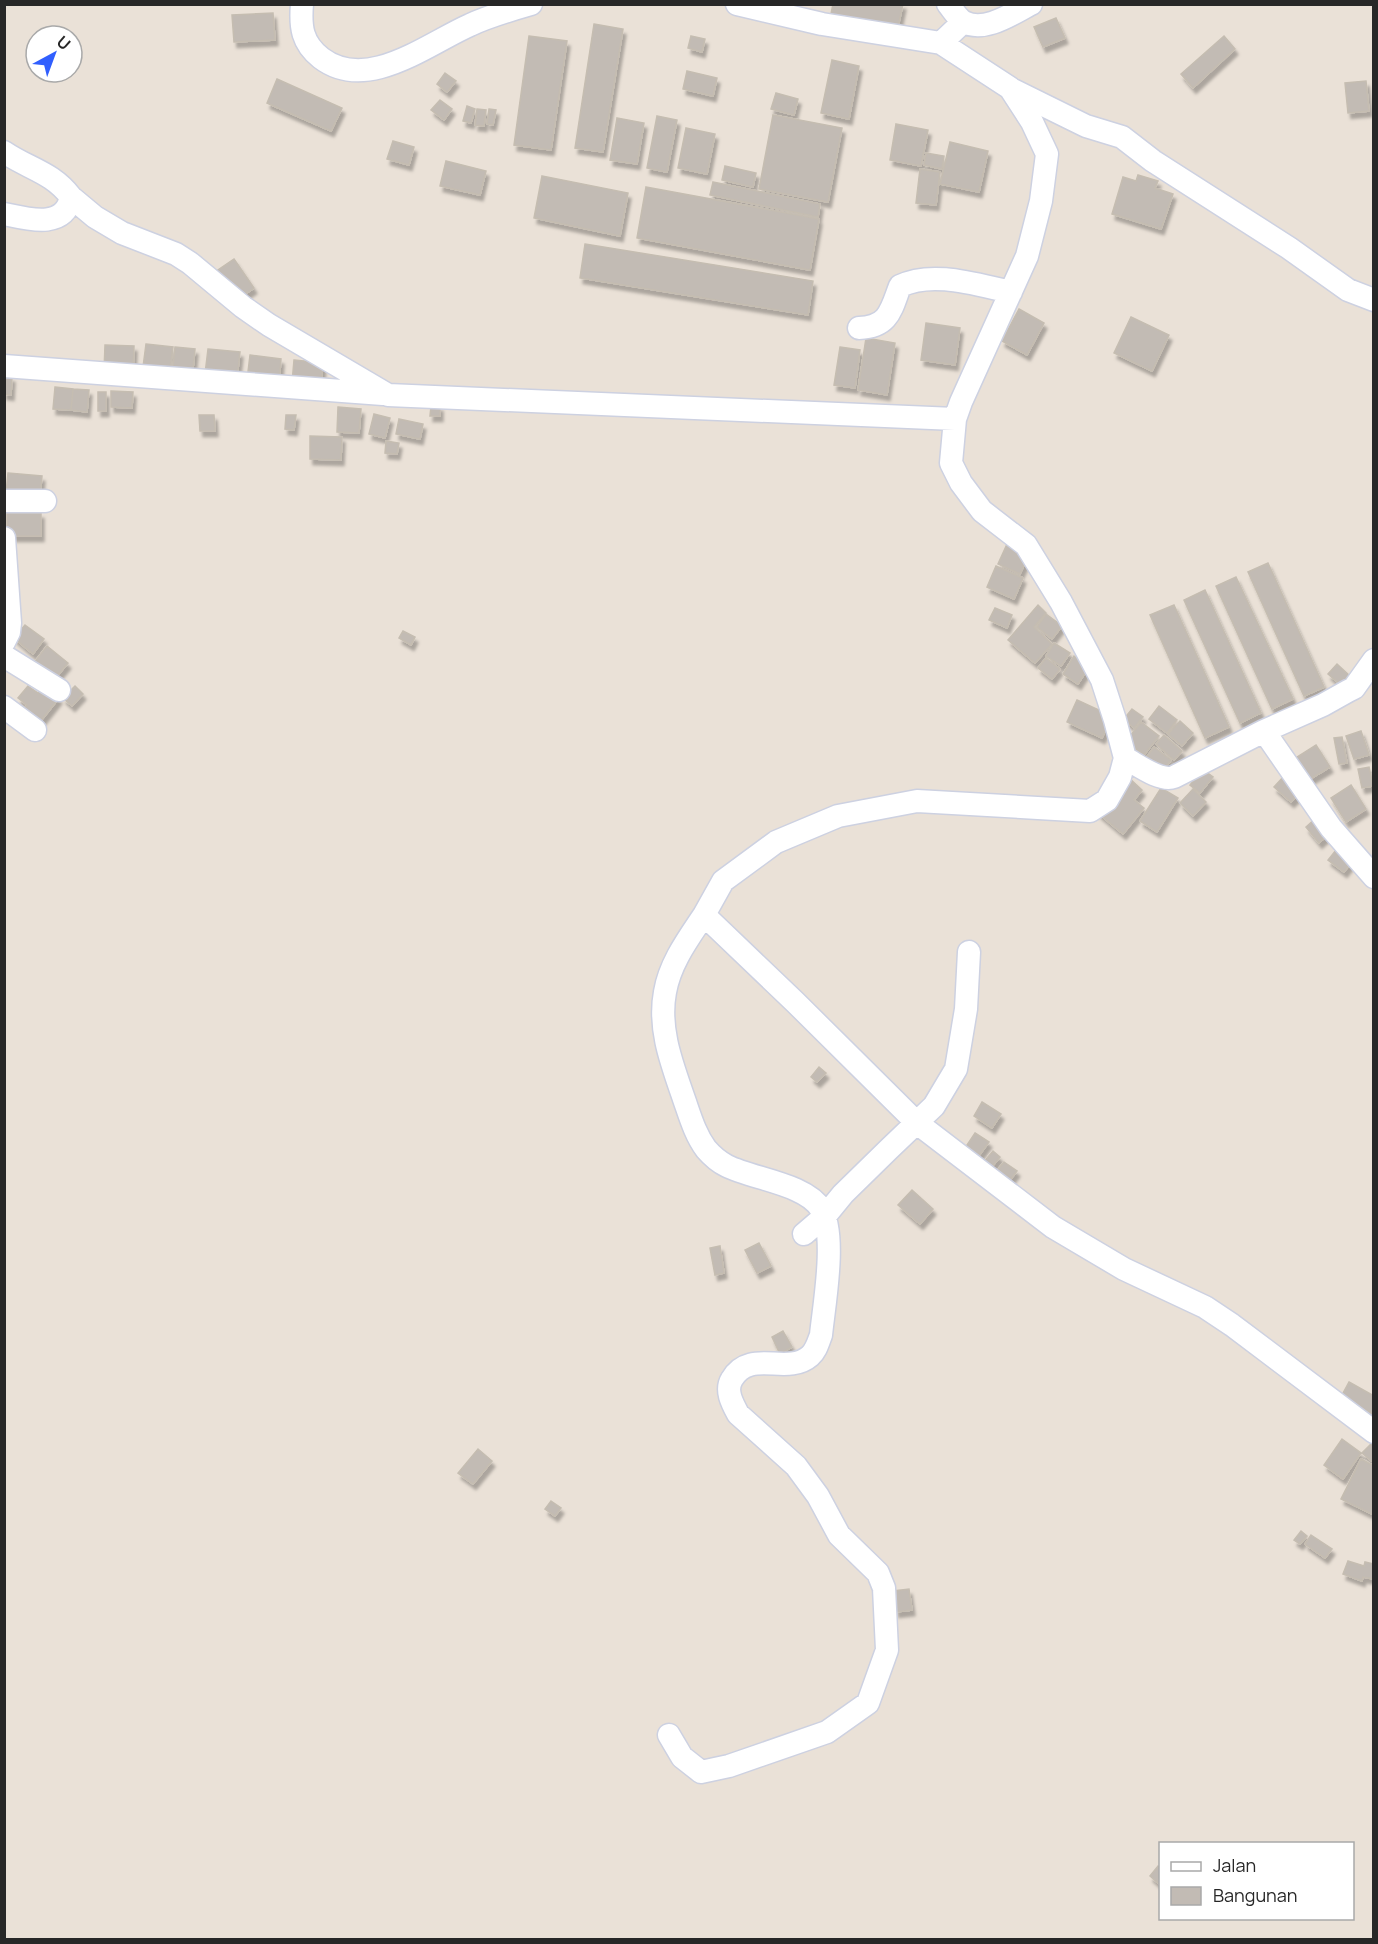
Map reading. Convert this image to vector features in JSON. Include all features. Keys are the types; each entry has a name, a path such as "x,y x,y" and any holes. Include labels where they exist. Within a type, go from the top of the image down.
{"street":[{"path":"302,4 300,23 303,37 312,50 337,67 354,71 373,69 395,61 470,25 483,11 531,4"},
{"path":"737,4 822,24 941,43 1010,88 1086,126 1122,137 1153,161 1289,248 1348,290 1374,300"},
{"path":"948,4 963,22 977,25 989,24 1031,4"},
{"path":"941,43 963,22"},
{"path":"669,1736 682,1757 701,1772 729,1766 827,1732 868,1703 887,1650 884,1588 878,1573 839,1535 819,1496 796,1466 738,1414 729,1391 730,1381 738,1370 747,1364 799,1361 810,1357 816,1348 821,1335 829,1249 825,1216 820,1206 800,1192 741,1172 716,1159 696,1133 671,1063 665,1037 664,993 670,973 723,881 776,842 838,816 917,801 1090,811 1107,800 1120,777 1125,758 1102,680 1055,592 1026,545 981,511 961,483 951,463 955,419 1027,256 1041,201 1047,154 1032,122 1010,88"},
{"path":"4,152 47,174 63,186 71,197 116,230 176,254 269,325 388,395"},
{"path":"4,213 32,219 49,219 64,213 69,207 71,197"},
{"path":"859,328 868,328 886,319 900,286 911,280 937,279 1011,292"},
{"path":"4,366 388,395 955,419"},
{"path":"4,501 45,501"},
{"path":"4,538 10,623 9,633 4,642"},
{"path":"4,656 59,690"},
{"path":"1125,758 1168,779 1354,688 1374,660"},
{"path":"4,707 35,729"},
{"path":"1264,731 1331,828 1374,877"},
{"path":"704,915 917,1123 1053,1227 1124,1269 1205,1307 1374,1432"},
{"path":"804,1234 825,1216 858,1179 934,1106 956,1069 966,1009 969,952"}],"building":[{"path":"833,4 903,4 898,27 831,14"},
{"path":"273,13 275,40 234,42 232,15"},
{"path":"1056,18 1065,38 1043,47 1034,27"},
{"path":"594,24 623,29 603,152 575,148"},
{"path":"529,36 567,41 551,150 514,145"},
{"path":"691,36 705,39 702,52 688,48"},
{"path":"1224,36 1235,49 1193,88 1181,74"},
{"path":"832,60 859,66 849,119 821,113"},
{"path":"687,71 717,78 713,96 683,89"},
{"path":"445,73 456,81 447,92 437,84"},
{"path":"277,79 342,108 331,131 267,103"},
{"path":"1366,81 1369,111 1348,113 1345,83"},
{"path":"776,93 798,99 794,115 771,109"},
{"path":"440,100 452,109 444,120 431,110"},
{"path":"467,106 475,109 471,123 463,121"},
{"path":"477,109 486,110 484,126 475,125"},
{"path":"489,109 496,110 493,125 487,124"},
{"path":"773,115 842,128 828,202 759,189"},
{"path":"657,116 677,120 667,172 647,168"},
{"path":"617,118 644,123 637,164 610,160"},
{"path":"896,124 928,130 921,166 890,160"},
{"path":"686,128 715,134 707,174 678,168"},
{"path":"393,141 414,147 409,165 387,159"},
{"path":"950,142 988,151 979,192 940,184"},
{"path":"926,153 944,156 942,169 924,165"},
{"path":"446,161 486,171 480,195 440,186"},
{"path":"725,166 756,173 753,187 722,180"},
{"path":"920,169 940,172 936,205 916,203"},
{"path":"1138,175 1158,181 1155,188 1173,194 1161,229 1112,214 1123,177 1136,181"},
{"path":"542,176 628,193 620,236 534,218"},
{"path":"713,182 820,204 818,217 710,195"},
{"path":"646,187 819,219 810,270 637,238"},
{"path":"585,244 813,281 808,315 580,278"},
{"path":"234,259 254,288 238,299 218,270"},
{"path":"1019,309 1044,323 1027,355 1002,341"},
{"path":"1131,317 1169,335 1152,371 1114,353"},
{"path":"926,323 960,328 955,365 921,360"},
{"path":"866,338 895,343 887,395 858,390"},
{"path":"146,344 173,347 170,370 143,367"},
{"path":"105,345 134,346 133,372 104,371"},
{"path":"175,347 195,349 193,369 173,367"},
{"path":"840,347 860,350 855,388 834,385"},
{"path":"208,349 240,352 237,378 205,374"},
{"path":"250,355 281,359 279,384 247,380"},
{"path":"294,360 323,363 321,386 292,383"},
{"path":"4,376 12,377 11,395 4,394"},
{"path":"55,387 73,389 71,410 53,409"},
{"path":"73,389 89,390 87,412 71,410"},
{"path":"111,391 133,392 132,408 111,407"},
{"path":"98,392 106,392 106,411 98,411"},
{"path":"431,406 440,406 440,416 430,416"},
{"path":"338,407 361,409 359,433 337,432"},
{"path":"374,414 390,418 385,438 369,434"},
{"path":"199,415 214,415 215,431 200,431"},
{"path":"286,415 296,415 294,430 285,429"},
{"path":"399,419 423,424 420,439 396,434"},
{"path":"310,436 342,437 341,460 310,459"},
{"path":"386,441 399,443 397,454 385,453"},
{"path":"8,473 42,476 40,497 6,493"},
{"path":"7,513 41,513 41,536 7,536"},
{"path":"1008,542 1030,552 1020,574 998,564"},
{"path":"1268,563 1324,687 1304,696 1248,572"},
{"path":"996,566 1023,578 1014,599 987,587"},
{"path":"1236,577 1293,699 1272,709 1216,586"},
{"path":"1205,590 1261,713 1240,723 1184,600"},
{"path":"1038,605 1046,613 1034,627 1052,644 1035,663 1008,640"},
{"path":"1174,605 1229,727 1205,738 1150,615"},
{"path":"995,608 1012,615 1007,628 989,620"},
{"path":"1046,614 1062,626 1052,639 1037,627"},
{"path":"25,625 44,639 33,654 14,638"},
{"path":"403,631 415,637 411,645 399,638"},
{"path":"1054,643 1070,653 1061,666 1046,656"},
{"path":"47,646 68,663 54,680 33,664"},
{"path":"1074,656 1089,667 1078,684 1063,674"},
{"path":"1046,658 1060,669 1052,679 1038,668"},
{"path":"1337,664 1351,677 1342,686 1328,674"},
{"path":"28,686 38,693 44,686 59,698 40,722 23,709 27,705 18,698"},
{"path":"75,686 83,694 72,706 63,698"},
{"path":"1077,700 1112,716 1102,738 1067,722"},
{"path":"1159,706 1177,720 1167,733 1149,719"},
{"path":"1132,709 1143,717 1134,728 1124,719"},
{"path":"1180,721 1193,733 1182,746 1168,734"},
{"path":"1141,722 1159,736 1144,755 1126,741"},
{"path":"1361,731 1369,755 1354,759 1346,736"},
{"path":"1164,735 1182,751 1174,760 1156,744"},
{"path":"1342,737 1347,763 1339,764 1334,738"},
{"path":"1316,745 1330,767 1307,781 1294,759"},
{"path":"1154,747 1171,760 1163,771 1146,758"},
{"path":"1369,767 1373,786 1362,788 1358,769"},
{"path":"1202,769 1213,777 1200,793 1190,785"},
{"path":"1284,776 1301,792 1291,802 1274,787"},
{"path":"1128,777 1142,790 1134,800 1144,808 1123,834 1098,813"},
{"path":"1351,785 1366,809 1346,822 1331,798"},
{"path":"1161,788 1178,798 1157,832 1140,821"},
{"path":"1193,789 1206,802 1193,816 1180,803"},
{"path":"1317,817 1331,832 1319,843 1306,827"},
{"path":"1336,850 1352,862 1344,872 1328,860"},
{"path":"819,1067 826,1073 817,1082 811,1077"},
{"path":"982,1102 1001,1114 992,1128 974,1116"},
{"path":"975,1133 989,1142 978,1157 965,1148"},
{"path":"993,1151 1000,1157 990,1169 983,1163"},
{"path":"1004,1162 1017,1171 1008,1183 995,1173"},
{"path":"912,1190 933,1209 920,1224 898,1205"},
{"path":"759,1243 771,1266 757,1273 745,1250"},
{"path":"720,1246 724,1273 715,1275 710,1248"},
{"path":"783,1331 792,1347 780,1354 772,1337"},
{"path":"1349,1382 1374,1396 1373,1414 1341,1397"},
{"path":"1342,1439 1361,1453 1343,1479 1324,1465"},
{"path":"1374,1441 1374,1463 1362,1453"},
{"path":"478,1449 492,1461 473,1484 458,1473"},
{"path":"1361,1459 1374,1466 1372,1514 1341,1499"},
{"path":"551,1501 561,1508 555,1516 545,1509"},
{"path":"1301,1531 1307,1536 1300,1544 1294,1540"},
{"path":"1311,1535 1332,1549 1325,1558 1305,1544"},
{"path":"1348,1561 1364,1566 1365,1562 1374,1564 1374,1579 1363,1577 1362,1581 1343,1574"},
{"path":"909,1589 912,1610 896,1612 893,1591"},
{"path":"1158,1866 1159,1884 1150,1876"}]}
